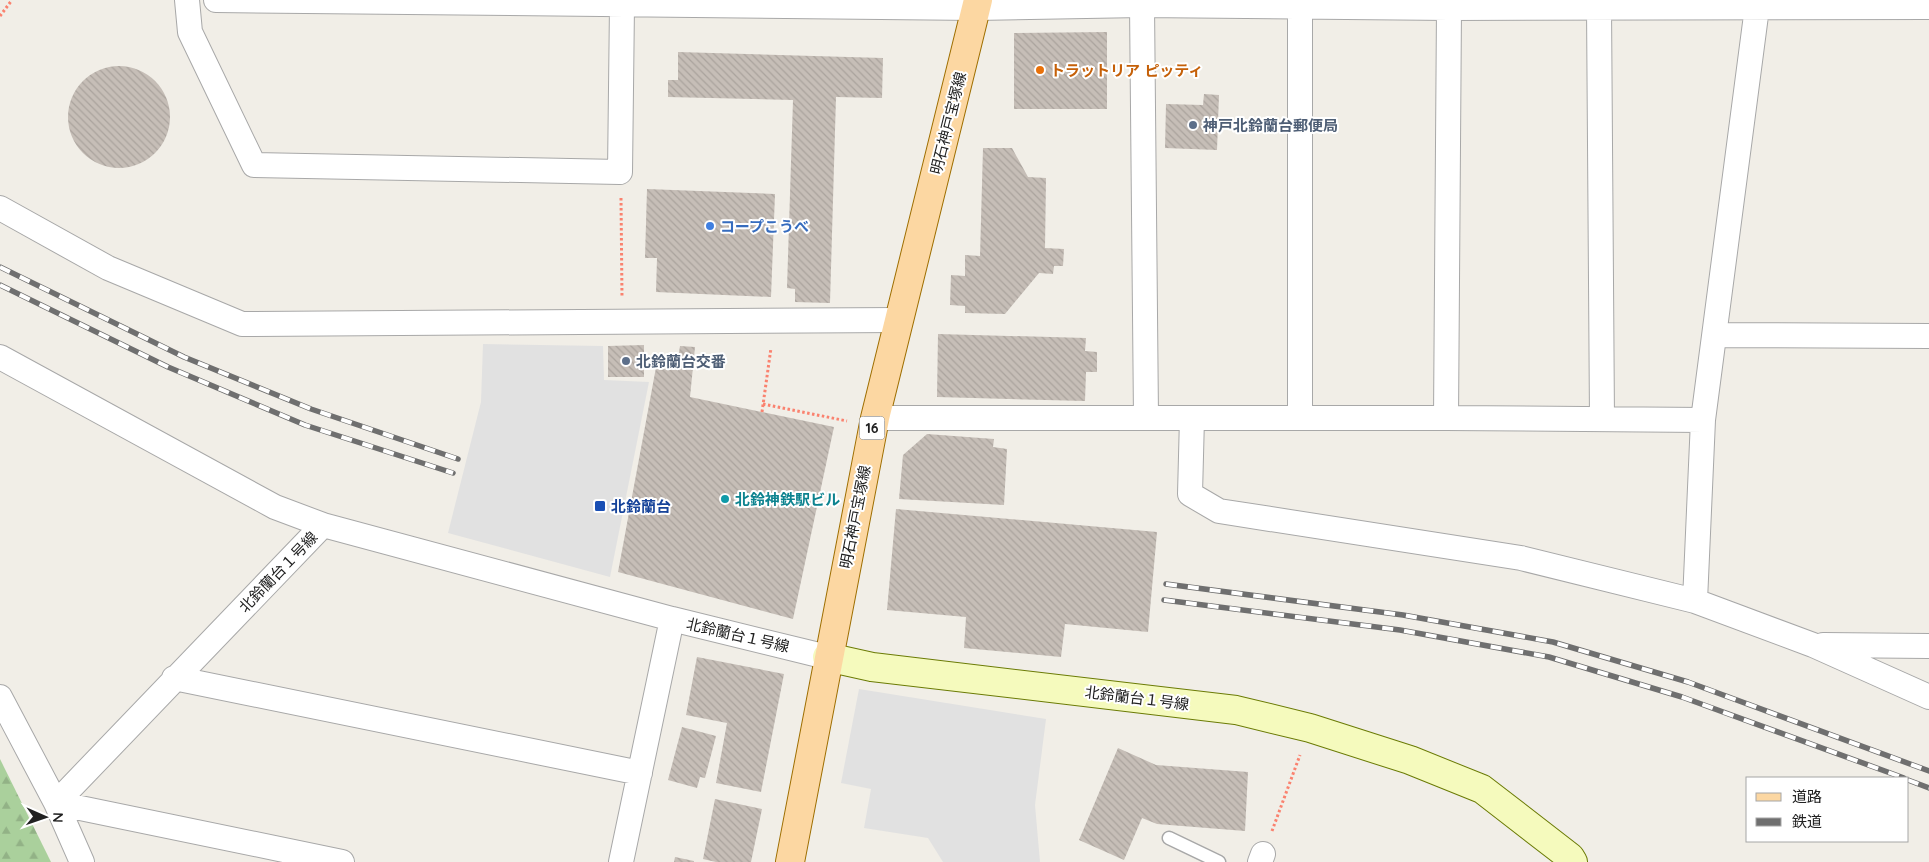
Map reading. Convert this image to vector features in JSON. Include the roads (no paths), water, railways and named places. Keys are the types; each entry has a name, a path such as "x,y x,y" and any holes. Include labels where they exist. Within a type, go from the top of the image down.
{"main road":[{"name":"明石神戸宝塚線","path":"790,862 827,657 874,418 900,320 977,4"}],"street":[{"path":"186,0 190,32 254,166 620,172 622,5"},
{"path":"216,0 622,5 977,4 1449,8 1757,4 1929,6"},
{"path":"1695,601 1704,420 1757,4"},
{"path":"1142,5 1146,417"},
{"path":"1300,6 1300,417"},
{"path":"1599,7 1602,419"},
{"path":"1446,418 1449,8"},
{"path":"0,208 108,268 242,324 900,320"},
{"path":"1715,335 1929,336"},
{"path":"0,357 275,507 323,525"},
{"path":"874,418 1300,417 1704,420"},
{"path":"1192,418 1190,494 1219,511 1521,558 1695,601 1813,645 1929,697"},
{"name":"北鈴蘭台１号線","path":"56,803 323,525 672,619 872,668 1236,710 1310,728 1410,760 1482,789 1574,860"},
{"path":"621,862 672,619"},
{"path":"1813,645 1929,646"},
{"path":"174,678 640,773"},
{"path":"0,696 56,803 82,862"},
{"path":"56,803 342,862"}],"lane":[{"path":"1169,838 1219,862"}],"railway":[{"path":"0,267 184,357 311,409 458,459"},
{"path":"0,285 168,367 305,425 453,473"},
{"path":"1166,584 1403,615 1553,642 1688,682 1929,771"},
{"path":"1164,600 1400,630 1549,657 1682,697 1901,777"},
{"path":"1909,780 1929,788"}],"place":[{"name":"トラットリア ピッティ","path":"1040,70"},
{"name":"神戸北鈴蘭台郵便局","path":"1193,125"},
{"name":"コープこうべ","path":"710,226"},
{"name":"北鈴蘭台交番","path":"626,361"},
{"name":"北鈴神鉄駅ビル","path":"725,499"},
{"name":"北鈴蘭台","path":"600,506"}]}
